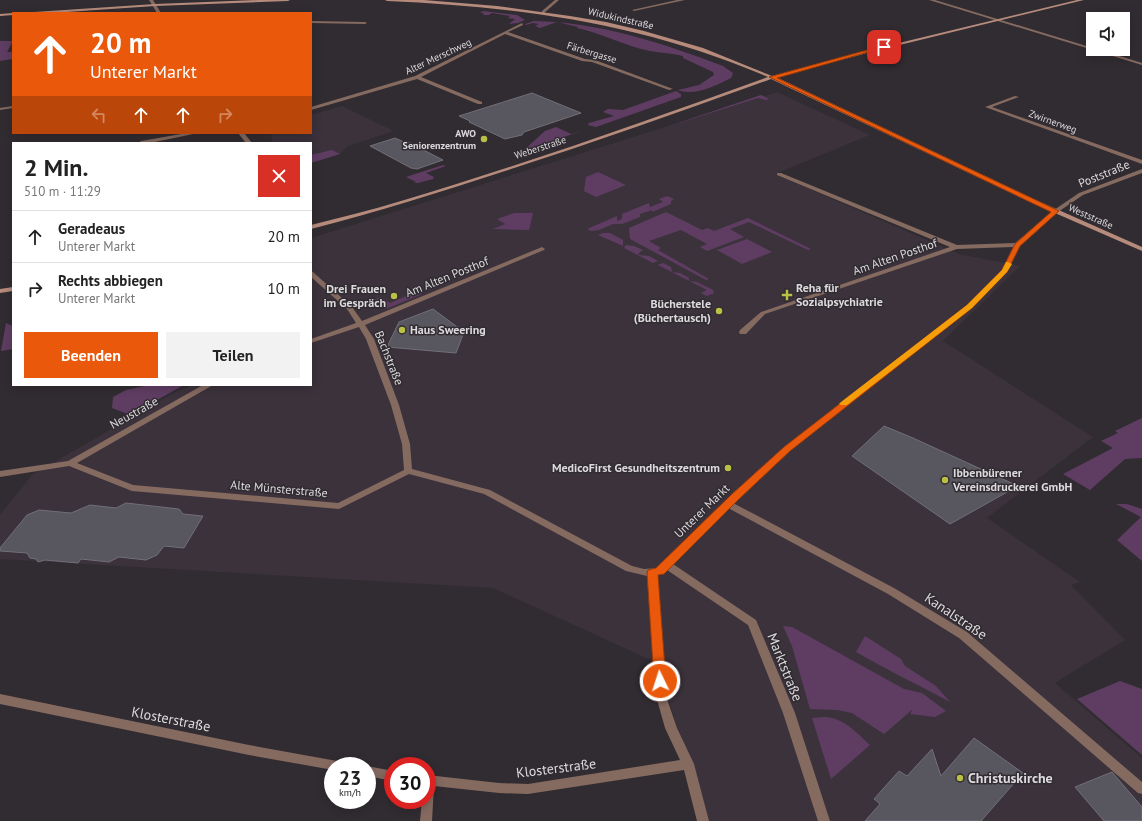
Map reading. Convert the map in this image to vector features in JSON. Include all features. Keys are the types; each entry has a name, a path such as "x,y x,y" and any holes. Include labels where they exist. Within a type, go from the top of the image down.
{"main road":[{"path":"49,12 155,5 288,0"},
{"name":"Widukindstraße","path":"387,0 454,3 543,12 601,22 678,42 714,54 772,77"},
{"name":"Weberstraße","path":"312,227 403,202 642,124 772,77 844,57 1082,0"},
{"path":"0,15 12,14"},
{"name":"Weststraße","path":"772,77 1056,211 1142,249"},
{"path":"0,291 12,289"}],"street":[{"path":"151,0 158,12"},
{"path":"543,12 557,0"},
{"path":"634,10 683,0"},
{"path":"931,0 1142,64"},
{"path":"312,22 365,23"},
{"name":"Alter Merschweg","path":"312,109 417,77 522,24"},
{"name":"Färbergasse","path":"506,33 584,60 593,60 672,89"},
{"path":"417,77 480,103"},
{"name":"Zwirnerweg","path":"1017,97 987,107 1142,162"},
{"path":"0,109 12,107"},
{"path":"146,142 190,134"},
{"path":"242,134 248,142"},
{"name":"Poststraße","path":"787,449 969,307 1005,271 1017,245 1056,211 1081,194 1142,172"},
{"path":"779,174 956,247"},
{"name":"Am Alten Posthof","path":"743,332 763,313 956,247 1017,245"},
{"name":"Am Alten Posthof","path":"361,324 542,249"},
{"name":"Bachstraße","path":"312,274 350,308 370,339 395,405 406,444 408,472"},
{"path":"312,341 361,324"},
{"name":"Neustraße","path":"70,463 207,386"},
{"name":"Unterer Markt","path":"652,573 660,571 727,504 787,449"},
{"path":"0,474 70,463"},
{"name":"Alte Münsterstraße","path":"70,463 132,488 339,506 408,472"},
{"path":"408,472 487,492 629,569 644,573 652,573 661,696 671,728 688,764 703,821"},
{"name":"Kanalstraße","path":"727,504 890,591 964,635 1142,789"},
{"name":"Marktstraße","path":"666,564 752,623 789,713 824,821"},
{"name":"Klosterstraße","path":"0,699 249,750 324,764"},
{"name":"Klosterstraße","path":"436,781 499,788 528,789 688,764"},
{"path":"426,821 427,809"}],"shaded area":[{"path":"483,11 517,15 525,20 518,23 509,24 515,19 508,18 510,16 492,13 489,15 483,15 484,13 480,13"},
{"path":"534,21 556,22 540,28 535,26 539,24 525,24"},
{"path":"558,22 582,25 630,35 677,49 723,66 733,73 731,78 706,89 693,92 680,91 678,90 699,85 714,75 713,72 683,58 683,56 640,49 577,28 578,27"},
{"path":"0,41 12,41 7,52 12,52 12,59 0,61"},
{"path":"676,91 681,94 681,97 596,127 588,125 589,123 614,116 603,112 608,109 623,110"},
{"path":"777,92 870,135 775,174 959,254 1020,266 943,341 1093,437 987,518 1080,582 1071,585 1125,640 1055,683 1142,758 1142,821 707,821 657,663 493,588 0,559 0,515 32,475 170,395 189,386 312,386 312,238"},
{"path":"761,95 769,99 766,100 758,98 663,128"},
{"path":"342,106 394,131 348,146 340,154 312,163 312,142 272,142 271,134 312,134 312,115"},
{"path":"556,127 571,134 582,131 524,150 545,131"},
{"path":"332,150 340,154 312,163 312,155"},
{"path":"443,165 446,166 426,173 434,177 433,179 414,183 416,182 406,177"},
{"path":"598,172 626,185 596,197 584,191 586,177"},
{"path":"667,196 674,199 671,201 671,204 652,212 652,210 640,214 640,217 622,224 613,224 599,230 591,231 587,229 617,216 617,221 622,219 622,214 649,203 650,207 663,202 659,199"},
{"path":"666,212 702,230 708,228 714,231 748,218 811,249 808,250 749,222 730,229 744,237 707,251 700,247 707,244 681,230 649,241 661,248 658,250 709,279 706,280 630,239 629,228"},
{"path":"514,213 533,213 529,230 493,229 505,224 497,219"},
{"path":"610,233 623,240 623,246 598,235"},
{"path":"747,239 772,252 742,264 717,250"},
{"path":"626,245 634,246 643,250 638,255 649,256 658,261 653,263 624,248"},
{"path":"663,263 671,267 672,272 680,273 689,278 689,281 658,265"},
{"path":"689,281 697,282 713,290 714,293 707,296 701,293 707,290"},
{"path":"418,291 422,294 386,309 373,300 381,297 390,303"},
{"path":"6,323 12,326 12,349 1,351"},
{"path":"144,386 182,386 130,415 112,408 113,397 126,390"},
{"path":"1142,418 1142,458 1125,459 1090,490 1063,474 1113,448 1101,441 1118,433 1115,431"},
{"path":"1116,504 1127,504 1142,509 1142,561 1117,540 1141,517"},
{"path":"783,626 792,627 904,689 922,693 946,711 935,717 910,714 913,709 884,734 852,713 837,710 810,709 792,646"},
{"path":"865,636 901,659 905,666 936,686 950,702 856,652"},
{"path":"1120,681 1142,689 1142,755 1077,699"},
{"path":"812,718 833,718 845,724 870,745 831,779"}],"building":[{"path":"532,93 581,113 524,132 522,135 505,139 459,116"},
{"path":"395,138 408,142 443,160 417,169 411,168 370,146"},
{"name":"Haus Sweering","path":"433,309 464,332 456,353 387,347 399,322"},
{"name":"Ibbenbürener Vereinsdruckerei GmbH","path":"884,426 1018,486 950,524 852,456"},
{"path":"126,503 179,509 183,514 203,516 184,548 164,546 157,555 146,560 119,557 109,562 81,559 78,563 45,560 38,562 36,559 30,558 27,553 0,551 0,548 27,515 39,510 71,513 90,505 116,508"},
{"name":"Christuskirche","path":"974,738 1023,773 981,821 865,821 880,804 874,799 899,771 907,776 932,749 941,776"},
{"path":"1112,772 1142,807 1142,821 1104,821 1075,787"}],"slow traffic":[{"path":"844,404 969,307 1005,271 1008,264"}],"place":[{"name":"AWO Seniorenzentrum","path":"484,139"},
{"name":"Reha für Sozialpsychiatrie","path":"787,295"},
{"name":"Drei Frauen im Gespräch","path":"394,296"},
{"name":"Bücherstele (Büchertausch)","path":"719,311"},
{"name":"Haus Sweering","path":"402,330"},
{"name":"MedicoFirst Gesundheitszentrum","path":"728,468"},
{"name":"Ibbenbürener Vereinsdruckerei GmbH","path":"945,480"},
{"name":"Christuskirche","path":"960,778"}],"route":[{"path":"660,681 652,573 660,571 734,498 787,449 969,307 1005,271 1017,245 1056,211 772,77 884,47"}]}
